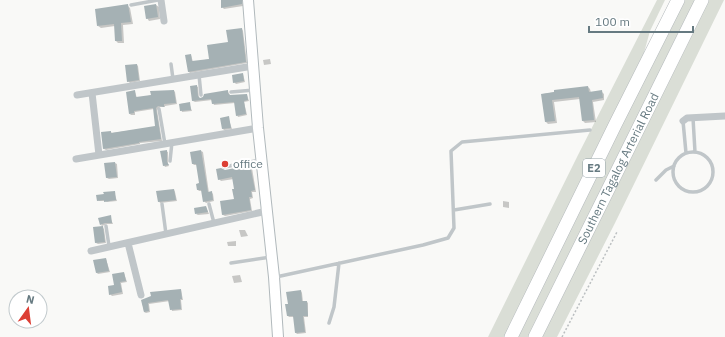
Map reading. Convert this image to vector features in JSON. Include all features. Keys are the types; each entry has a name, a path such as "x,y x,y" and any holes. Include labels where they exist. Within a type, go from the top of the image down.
{"highway":[{"name":"Southern Tagalog Arterial Road","path":"511,337 614,125 678,0"},
{"name":"Southern Tagalog Arterial Road","path":"536,337 702,0"}],"street":[{"path":"161,0 164,21"},
{"path":"248,0 258,128 274,277 278,337"},
{"path":"76,95 253,66"},
{"path":"92,93 100,154"},
{"path":"683,121 685,119 693,118 725,116"},
{"path":"76,158 258,128"},
{"path":"91,251 267,211"},
{"path":"128,242 141,295"}],"lane":[{"path":"131,5 158,0"},
{"path":"171,64 173,79"},
{"path":"199,75 201,95"},
{"path":"231,92 255,90"},
{"path":"159,109 168,143 170,161"},
{"path":"693,118 695,152"},
{"path":"683,121 686,153"},
{"path":"274,277 423,245 448,238 454,228 451,151 462,142 590,130"},
{"path":"695,152 707,157 714,169 713,178 705,189 692,192 683,190 674,180 674,166 678,158 686,153 695,152"},
{"path":"224,167 262,160"},
{"path":"656,180 666,170 674,166"},
{"path":"162,204 166,234"},
{"path":"209,204 214,223"},
{"path":"454,210 490,204"},
{"path":"106,226 110,247"},
{"path":"231,263 272,257"},
{"path":"329,323 334,307 339,263"}],"path":[{"path":"562,337 617,232"}],"shaded area":[{"path":"657,0 665,0 650,31 640,67 506,337 488,337 578,155"},
{"path":"683,0 698,0 531,337 516,337"},
{"path":"709,0 724,0 615,223 557,337 542,337"}],"building":[{"path":"221,0 242,0 242,4 221,8"},
{"path":"128,4 131,22 121,23 122,41 115,41 114,24 97,26 95,9"},
{"path":"156,4 158,17 146,19 144,6"},
{"path":"242,28 246,62 188,72 185,55 191,54 192,61 209,59 207,45 228,42 226,30"},
{"path":"137,64 139,80 127,82 125,65"},
{"path":"243,73 244,81 233,83 232,75"},
{"path":"197,85 198,96 200,98 203,97 204,94 228,90 230,95 247,94 248,100 244,101 246,114 236,116 234,102 212,104 211,99 192,101 190,86"},
{"path":"588,86 589,92 602,90 603,98 592,100 594,120 582,121 579,97 552,100 555,121 545,122 541,94 554,92 554,90"},
{"path":"135,90 136,97 151,95 150,91 174,90 176,103 164,104 164,107 158,106 156,108 161,139 103,149 101,132 111,131 111,133 155,126 153,108 134,111 134,113 129,114 126,92"},
{"path":"190,102 191,110 180,111 179,104"},
{"path":"229,116 231,128 222,129 220,118"},
{"path":"167,150 167,162 169,165 163,166 160,151"},
{"path":"201,150 208,192 212,191 213,200 203,202 201,190 197,190 196,184 199,183 196,164 192,164 190,152"},
{"path":"115,162 117,177 106,178 104,163"},
{"path":"250,165 255,190 251,191 252,197 249,197 251,210 222,215 220,201 234,199 232,189 234,189 232,177 218,180 216,169 221,168 225,170"},
{"path":"174,189 176,200 158,202 156,191"},
{"path":"115,191 116,200 104,202 104,200 97,201 96,195 104,194 103,192"},
{"path":"206,206 208,212 195,214 194,208"},
{"path":"111,215 112,223 100,225 98,218"},
{"path":"103,226 105,242 95,243 93,227"},
{"path":"106,258 109,271 96,273 93,260"},
{"path":"124,272 126,281 120,282 122,292 109,295 108,286 114,285 112,274"},
{"path":"181,289 181,309 170,310 168,300 148,303 149,311 144,312 141,300 151,296 150,292"},
{"path":"301,290 302,301 307,301 308,316 303,316 305,332 295,333 293,316 287,316 285,304 288,304 286,292"}],"place":[{"name":"office","path":"225,164"}]}
